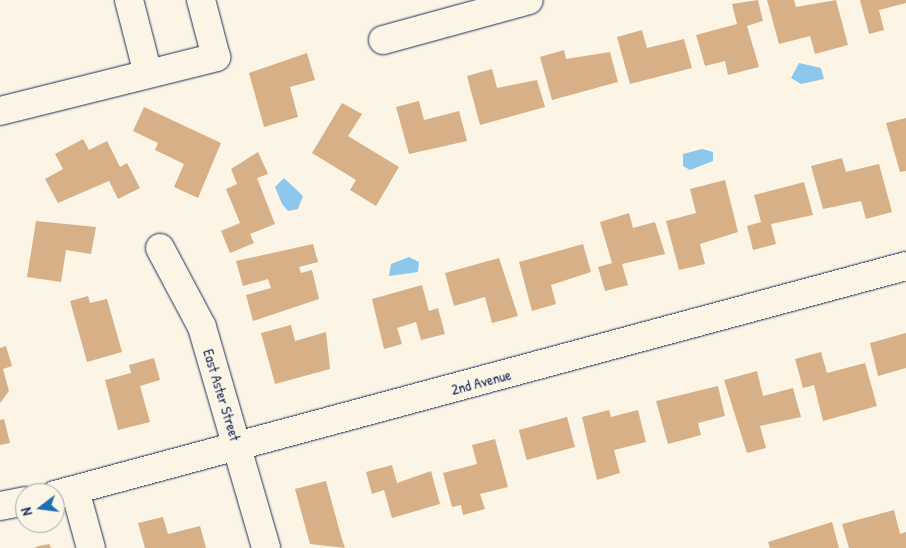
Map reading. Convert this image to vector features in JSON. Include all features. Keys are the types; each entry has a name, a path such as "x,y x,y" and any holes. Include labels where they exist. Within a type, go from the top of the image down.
{"street":[{"path":"129,0 148,74"},
{"path":"0,111 216,57 201,0"},
{"path":"383,40 529,0"},
{"name":"East Aster Street","path":"160,248 202,327 266,548"},
{"name":"2nd Avenue","path":"65,492 238,448 906,266"},
{"path":"65,492 91,548"},
{"path":"0,506 15,503"}],"water":[{"path":"799,63 821,68 824,79 801,84 791,78"},
{"path":"702,149 713,152 713,161 690,170 683,166 683,154"},
{"path":"284,178 303,196 298,209 288,211 282,204 275,187"},
{"path":"409,257 419,262 418,272 389,276 391,264"}],"building":[{"path":"758,0 763,21 747,26 759,67 728,75 725,61 705,66 696,35 737,24 732,4"},
{"path":"767,0 794,0 796,7 836,0 848,45 815,54 810,36 779,44"},
{"path":"860,0 906,0 906,3 879,10 884,30 869,34"},
{"path":"642,30 647,48 684,39 692,68 630,84 617,37"},
{"path":"564,50 566,59 610,52 618,82 552,100 540,57"},
{"path":"307,53 315,80 290,87 298,117 264,127 249,73"},
{"path":"492,69 497,88 537,80 545,107 480,125 467,76"},
{"path":"419,101 424,120 459,111 467,141 409,154 396,107"},
{"path":"342,103 362,114 348,136 399,167 376,206 350,190 356,180 312,153"},
{"path":"144,107 221,143 198,198 174,187 184,164 155,150 158,143 133,131"},
{"path":"906,118 906,171 900,172 886,123"},
{"path":"83,139 89,150 107,141 120,167 127,163 140,188 118,199 109,181 58,203 45,179 63,169 55,154"},
{"path":"258,152 268,174 257,178 275,224 250,234 254,243 230,253 221,231 240,223 226,189 237,184 231,169"},
{"path":"842,158 846,172 879,164 892,212 866,219 861,201 823,209 811,166"},
{"path":"725,180 738,232 700,244 705,264 679,270 666,221 696,213 690,189"},
{"path":"804,182 813,215 771,224 776,244 753,250 747,226 761,222 754,195"},
{"path":"629,213 633,228 655,222 665,254 622,264 628,285 605,291 598,267 612,263 600,222"},
{"path":"36,221 96,227 91,254 66,250 61,282 27,277"},
{"path":"313,244 318,262 299,267 301,273 312,270 319,299 253,321 246,295 271,288 268,279 243,286 236,261"},
{"path":"583,244 591,272 551,285 556,304 532,311 519,262"},
{"path":"499,258 518,316 492,323 485,297 454,306 445,273"},
{"path":"422,285 429,311 438,308 445,334 421,340 416,322 397,328 402,344 384,349 372,299"},
{"path":"88,296 90,303 107,299 122,352 87,362 70,301"},
{"path":"291,325 295,341 326,332 330,369 275,384 261,333"},
{"path":"906,333 906,368 878,376 870,343"},
{"path":"6,346 12,366 3,369 9,391 0,403 0,348"},
{"path":"821,352 827,373 865,363 877,406 823,421 814,385 803,388 795,359"},
{"path":"154,358 160,380 140,386 150,422 118,430 105,380 131,373 129,365"},
{"path":"757,371 763,396 793,388 801,417 760,426 766,448 747,453 724,380"},
{"path":"718,386 725,416 698,423 701,435 668,444 656,401"},
{"path":"609,410 611,417 638,410 646,442 614,450 620,473 597,480 582,417"},
{"path":"567,417 575,447 527,460 519,430"},
{"path":"4,419 10,443 0,445 0,420"},
{"path":"495,439 508,487 480,494 485,509 463,515 461,505 452,507 443,473 477,464 472,445"},
{"path":"392,465 397,483 431,471 440,504 392,518 384,490 372,494 366,472"},
{"path":"326,481 345,548 310,544 295,489"},
{"path":"894,510 900,534 906,532 906,548 849,548 842,524"},
{"path":"163,517 168,534 200,526 206,548 145,548 138,523"},
{"path":"832,522 839,548 770,548 768,542"},
{"path":"49,544 51,548 35,547"}]}
